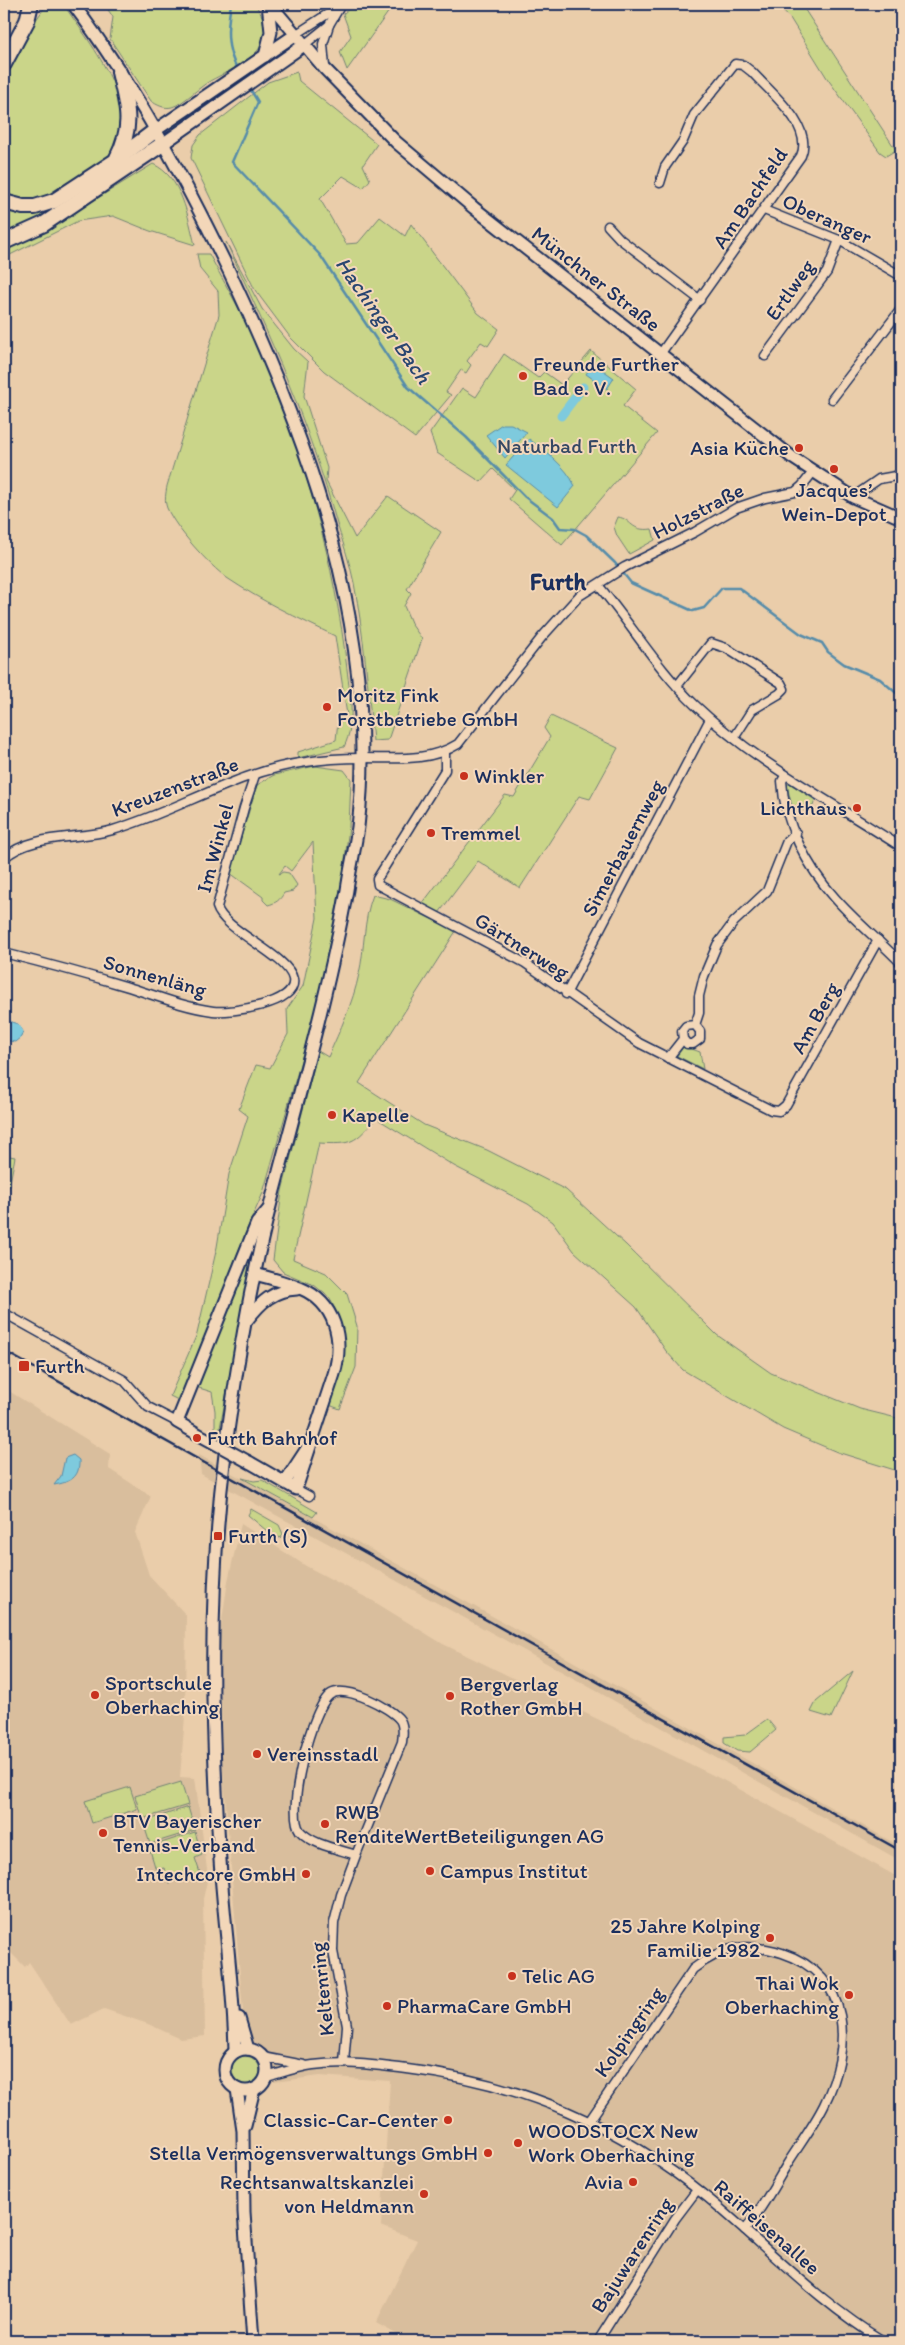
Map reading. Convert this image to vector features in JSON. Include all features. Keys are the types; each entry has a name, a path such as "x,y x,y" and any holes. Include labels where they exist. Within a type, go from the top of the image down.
{"highway":[{"path":"4,44 29,4"},
{"path":"4,64 27,21 29,4"},
{"path":"115,161 125,140 129,123 119,72"},
{"path":"4,202 23,207 35,207 54,201 115,161 156,130"},
{"path":"4,242 44,224 164,143"}],"main road":[{"path":"72,4 119,72 164,143 216,244 265,348 294,422 321,503 344,596 354,654 361,724 358,828 341,922 324,1002 270,1207 255,1274 224,1462 216,1565 212,1692 218,1825 225,1928 234,2005 235,2052"},
{"path":"265,56 271,32 269,4"},
{"name":"Münchner Straße","path":"269,4 325,70 413,157 529,251 813,472 854,497 901,518"},
{"path":"156,130 295,35"},
{"path":"164,143 304,45"},
{"path":"255,1274 301,1288 320,1302 331,1316 339,1344 338,1359 310,1443 309,1455 296,1488 177,1422 258,1223 270,1207"},
{"path":"246,1321 264,1300 274,1293 301,1288"},
{"path":"285,1482 310,1443"},
{"path":"234,2005 248,2049"},
{"path":"243,2131 254,2089 266,2077 266,2067 263,2058 256,2052 248,2049 235,2052 227,2060 225,2071 228,2082 237,2089 246,2091 254,2089"},
{"path":"237,2089 243,2131 244,2212 253,2341"}],"street":[{"path":"295,35 342,5"},
{"path":"325,70 323,44 329,25 342,5"},
{"path":"304,45 329,25"},
{"name":"Am Bachfeld","path":"660,183 665,167 683,141 694,115 729,69 735,64 743,65 752,72 800,126 805,147 801,156 661,353"},
{"name":"Oberanger","path":"764,210 839,240 901,276"},
{"path":"608,226 620,239 700,300"},
{"name":"Ertlweg","path":"765,356 827,272 839,240"},
{"path":"832,399 901,309"},
{"name":"Holzstraße","path":"445,752 462,740 571,603 620,570 736,508 765,498 795,492 813,472"},
{"path":"854,497 879,479 901,475"},
{"path":"598,585 625,617 677,686 710,719 785,776 901,847"},
{"path":"677,686 711,643 726,648 781,683 784,689 752,710 734,738"},
{"name":"Simerbauernweg","path":"566,994 710,719"},
{"name":"Kreuzenstraße","path":"4,858 10,852 26,845 113,830 255,775 305,762 361,758 426,757 445,752"},
{"name":"Gärtnerweg","path":"445,752 445,770 377,879 378,885 500,948 525,963 566,994 639,1043 771,1110 779,1111"},
{"name":"Im Winkel","path":"255,775 217,907 225,918 288,968 294,980 293,988"},
{"path":"785,776 782,781 783,799 796,833 817,873 832,894 901,963"},
{"path":"695,1025 699,1012 699,996 704,976 717,945 734,922 767,891 787,842 796,833"},
{"name":"Am Berg","path":"779,1111 786,1105 878,940"},
{"name":"Sonnenläng","path":"4,953 77,972 184,1005 215,1011 243,1009 264,1004 288,994 293,988"},
{"path":"683,1039 690,1044 700,1039 700,1031 695,1025"},
{"path":"668,1058 683,1039 682,1031 686,1026 695,1025"},
{"path":"4,1313 124,1380 148,1407 177,1422"},
{"path":"296,1488 310,1496"},
{"name":"Keltenring","path":"344,2063 347,2026 336,1969 332,1934 341,1896 402,1742 403,1730 401,1720 392,1713 358,1694 344,1690 333,1692 324,1699 316,1718 304,1758 297,1794 296,1816 299,1829 312,1840 356,1855"},
{"name":"Kolpingring","path":"590,2120 694,1969 710,1956 725,1950 757,1946 798,1959 824,1980 837,2003 842,2021 841,2052 826,2102 808,2136 745,2230"},
{"name":"Raiffeisenallee","path":"263,2058 286,2063 311,2065 344,2063 383,2066 466,2078 516,2091 590,2120 650,2156 697,2190 826,2301 883,2341"},
{"name":"Raiffeisenallee","path":"266,2077 311,2065"},
{"name":"Bajuwarenring","path":"598,2341 675,2219 697,2190"}],"shaded area":[{"name":"Sportschule Oberhaching","path":"4,1388 110,1454 109,1469 151,1496 135,1532 149,1575 186,1615 185,1716 180,1777 195,1778 208,1877 203,1899 205,2036 181,2039 148,2024 104,2009 71,2025 29,1962 25,1967 7,1949 4,1954"},
{"path":"199,1455 521,1632 901,1847 901,1861 514,1645 201,1474"},
{"path":"241,1524 306,1566 373,1601 443,1644 723,1780 901,1879 901,2341 409,2341 376,2323 417,2240 381,2226 390,2081 320,2076 274,2082 273,2058 252,2040 243,2012 222,1758 220,1633 228,1581"}],"green space":[{"path":"47,4 63,4 98,54 117,94 122,114 121,133 113,151 95,168 52,195 39,201 23,203 4,196 4,78 27,33"},
{"path":"104,4 255,4 264,21 266,32 263,42 249,59 206,84 176,105 163,107 151,101 110,39 113,17"},
{"path":"354,4 394,4 347,70 340,52 351,36 343,14"},
{"path":"775,4 801,4 896,150 886,156 880,152 827,78 790,18"},
{"path":"297,72 299,81 377,144 363,165 370,180 363,188 343,176 320,199 346,244 358,243 380,217 405,236 411,224 478,313 499,329 488,346 481,342 467,361 471,365 466,373 461,370 446,392 451,395 415,438 324,371 290,337 255,290 191,158 193,145 200,135 268,82"},
{"path":"153,164 171,178 177,188 186,210 195,245 150,231 113,216 78,221 4,258 4,250 54,225"},
{"path":"58,206 39,219 4,236 4,209 20,213"},
{"path":"226,242 262,309 294,349 308,362 304,396 327,468 326,481 355,538 388,496 441,532 407,589 411,593 404,606 412,625 422,639 388,740 373,741 363,642 354,583 326,488 287,381 258,311"},
{"path":"197,254 209,254 252,334 279,398 305,474 326,551 342,630 351,708 350,728 344,747 298,758 298,752 336,740 338,721 347,715 335,636 266,602 227,578 202,556 185,536 171,517 166,505 167,486 219,315 218,291 200,269"},
{"name":"Naturbad Furth","path":"591,351 636,389 623,406 657,433 562,545 509,499 515,490 493,469 481,482 437,453 430,433 462,388 476,397 504,354 538,378 544,372 562,385"},
{"path":"618,517 623,518 639,529 652,529 655,540 629,554 617,536 614,527"},
{"path":"551,716 618,748 590,799 579,796 520,888 478,861 439,913 422,904 505,795 514,797 550,737 544,728"},
{"path":"315,766 344,770 351,779 349,827 343,875 318,1001 263,1193 247,1229 180,1401 170,1396 197,1334 217,1247 229,1174 248,1116 239,1109 256,1065 270,1068 288,1034 287,1009 303,986 317,918 313,842 291,871 285,866 279,874 283,872 289,873 297,885 293,891 284,893 278,901 271,904 268,905 263,900 263,897 230,873 257,785 274,775"},
{"path":"789,783 815,800 813,806 794,814 787,786"},
{"path":"373,895 390,899 456,931 359,1083 424,1125 487,1150 566,1190 626,1245 717,1335 771,1373 860,1409 901,1419 901,1472 837,1452 783,1429 683,1370 666,1351 636,1307 574,1251 553,1222 528,1204 454,1166 376,1118 363,1133 352,1141 346,1143 319,1143 293,1259 326,1273 347,1294 357,1326 356,1367 340,1409 329,1405 342,1364 344,1341 338,1317 330,1298 314,1285 283,1272 273,1260 282,1191 318,1051 328,1057 350,1006 359,974 367,914"},
{"path":"684,1046 700,1052 703,1069 677,1056"},
{"path":"4,1155 15,1157 4,1213"},
{"path":"255,1242 219,1433 215,1431 215,1411 212,1392 196,1387"},
{"path":"242,1478 254,1481 262,1480 317,1512 313,1517"},
{"path":"251,1509 279,1525 283,1534 280,1538 267,1531 248,1515"},
{"path":"853,1671 831,1718 811,1712 816,1702"},
{"path":"767,1719 776,1730 750,1752 737,1751 724,1743 724,1737 745,1735"},
{"path":"181,1782 188,1805 142,1819 135,1796"},
{"path":"130,1787 137,1809 92,1823 85,1801"},
{"path":"188,1807 195,1830 150,1844 143,1822"},
{"path":"195,1832 202,1855 195,1858 200,1873 169,1883 164,1868 156,1870 149,1847"},
{"path":"245,2056 251,2057 259,2065 259,2077 251,2085 245,2086 239,2085 231,2077 230,2071 231,2065 239,2057"}],"water":[{"path":"593,363 614,378 607,389 586,374"},
{"path":"502,424 511,424 527,432 505,458 486,435"},
{"path":"529,439 561,466 575,486 558,507 506,465"},
{"path":"8,1021 18,1024 23,1031 21,1037 15,1042 4,1040 4,1024"},
{"path":"73,1455 79,1460 76,1475 69,1481 54,1485 61,1476 65,1458"}],"waterway":[{"name":"Hachinger Bach","path":"231,4 228,37 231,54 238,70"},
{"name":"Hachinger Bach","path":"249,87 258,102 232,162 320,255 408,387 466,437 525,497 553,518 560,528 575,529 586,535 615,563 631,583 693,611 704,608 722,588 739,588 801,634 822,643 828,652 844,664 880,679 901,697"},
{"path":"561,416 583,387"}],"railway":[{"path":"4,1351 901,1851"}],"place":[{"name":"Freunde Further Bad e. V.","path":"523,376"},
{"name":"Asia Küche","path":"799,448"},
{"name":"Jacques’ Wein-Depot","path":"834,469"},
{"name":"Moritz Fink Forstbetriebe GmbH","path":"327,707"},
{"name":"Winkler","path":"464,776"},
{"name":"Lichthaus","path":"857,808"},
{"name":"Tremmel","path":"431,833"},
{"name":"Kapelle","path":"332,1115"},
{"name":"Furth","path":"24,1366"},
{"name":"Furth Bahnhof","path":"197,1438"},
{"name":"Furth (S)","path":"218,1536"},
{"name":"Sportschule Oberhaching","path":"95,1695"},
{"name":"Bergverlag Rother GmbH","path":"450,1696"},
{"name":"Vereinsstadl","path":"257,1754"},
{"name":"RWB RenditeWertBeteiligungen AG","path":"325,1824"},
{"name":"BTV Bayerischer Tennis-Verband","path":"103,1833"},
{"name":"Campus Institut","path":"430,1871"},
{"name":"Intechcore GmbH","path":"306,1874"},
{"name":"25 Jahre Kolping Familie 1982","path":"770,1938"},
{"name":"Telic AG","path":"512,1976"},
{"name":"Thai Wok Oberhaching","path":"849,1995"},
{"name":"PharmaCare GmbH","path":"387,2006"},
{"name":"Classic-Car-Center","path":"448,2120"},
{"name":"WOODSTOCX New Work Oberhaching","path":"518,2143"},
{"name":"Stella Vermögensverwaltungs GmbH","path":"488,2153"},
{"name":"Avia","path":"633,2182"},
{"name":"Rechtsanwaltskanzlei von Heldmann","path":"424,2194"}],"district":[{"name":"Furth","path":"558,582"}]}
